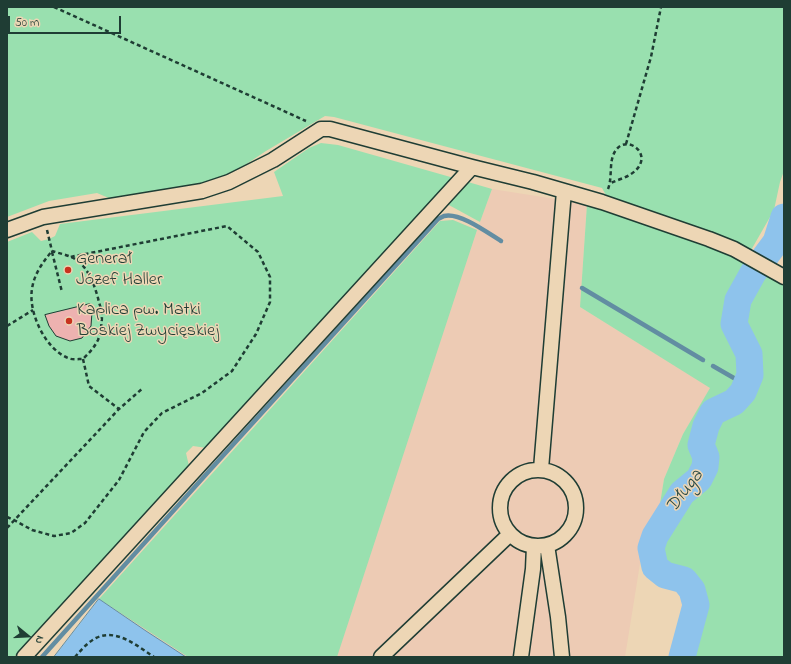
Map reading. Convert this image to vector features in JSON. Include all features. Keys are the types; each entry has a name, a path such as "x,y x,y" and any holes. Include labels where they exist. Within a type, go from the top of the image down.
{"street":[{"path":"7,230 44,217 202,191 229,182 273,160 321,129 330,129 533,182 602,202 734,249 783,277"},
{"path":"24,657 472,167"},
{"path":"541,469 564,191"},
{"path":"532,469 541,469 557,474 567,482 574,492 577,505 576,518 570,529 562,538 550,545 525,544 514,538 505,528 500,517 500,504 503,492 510,481 520,473 532,469"},
{"path":"381,657 510,534"},
{"path":"521,657 533,569 540,545"},
{"path":"540,545 558,617 562,657"}],"path":[{"path":"54,7 321,129"},
{"path":"626,144 651,57 662,7"},
{"path":"602,202 611,183 611,166 617,149 626,144 633,145 641,154 641,164 629,175 611,183"},
{"path":"7,517 32,530 54,536 71,533 85,524 119,480 144,432 162,413 202,393 232,371 256,334 270,302 270,277 258,252 226,226 70,257"},
{"path":"49,239 62,292"},
{"path":"52,251 78,261 85,268 95,288 102,311 102,323 98,340 92,350 83,359 69,359 52,347 42,333 33,310 31,300 33,283 41,265 52,251"},
{"path":"7,326 33,310"},
{"path":"83,359 89,386 119,409"},
{"path":"7,528 119,409 143,388"},
{"path":"75,657 86,645 96,638 108,634 119,636 128,640 154,657"}],"shaded area":[{"path":"492,189 587,204 580,307 711,388 683,434 664,479 658,516 643,545 625,657 186,657 99,599 210,475 216,500 440,221 453,220 477,230"}],"green space":[{"path":"7,7 784,7 784,171 774,210 750,252 607,197 602,188 334,117 325,116 266,151 230,175 199,186 111,199 97,193 49,201 7,217"},
{"path":"321,143 338,145 454,178 207,448 193,446 186,453 189,466 14,657 7,657 7,242 32,232 41,241 49,239 55,236 60,224 283,196 274,172 309,148"},
{"path":"468,182 492,189 480,222 447,204"},
{"path":"587,204 636,218 747,260 727,322 742,366 742,380 735,392 726,399 714,404 700,424 694,450 697,462 695,471 673,494 658,516 664,479 683,434 710,388 580,307"},
{"path":"453,220 477,230 337,657 188,657 99,599 440,221"},
{"path":"765,273 784,283 784,657 692,657 702,628 705,604 701,589 690,575 668,568 661,559 661,548 671,526 709,476 714,463 712,434 716,423 722,415 740,408 752,393 756,384 758,366 755,347 742,317 746,300 755,283"}],"water":[{"path":"99,599 146,631 186,657 54,657"}],"building":[{"name":"Kaplica pw. Matki Boskiej Zwycięskiej","path":"90,304 92,312 91,326 82,338 70,341 56,336 49,326 45,315"}],"waterway":[{"path":"42,657 438,219 444,216 458,217 474,224 501,241"},
{"name":"Długa","path":"682,657 696,605 692,590 684,580 665,575 655,567 651,548 655,536 682,493 699,479 705,467 706,457 701,445 706,426 713,412 734,402 743,392 750,375 749,354 734,324 738,300 753,273 776,242 784,217"},
{"path":"582,288 703,360"},
{"path":"713,366 746,385"}],"place":[{"name":"Generał Józef Haller","path":"68,270"},
{"name":"Kaplica pw. Matki Boskiej Zwycięskiej","path":"69,321"}]}
